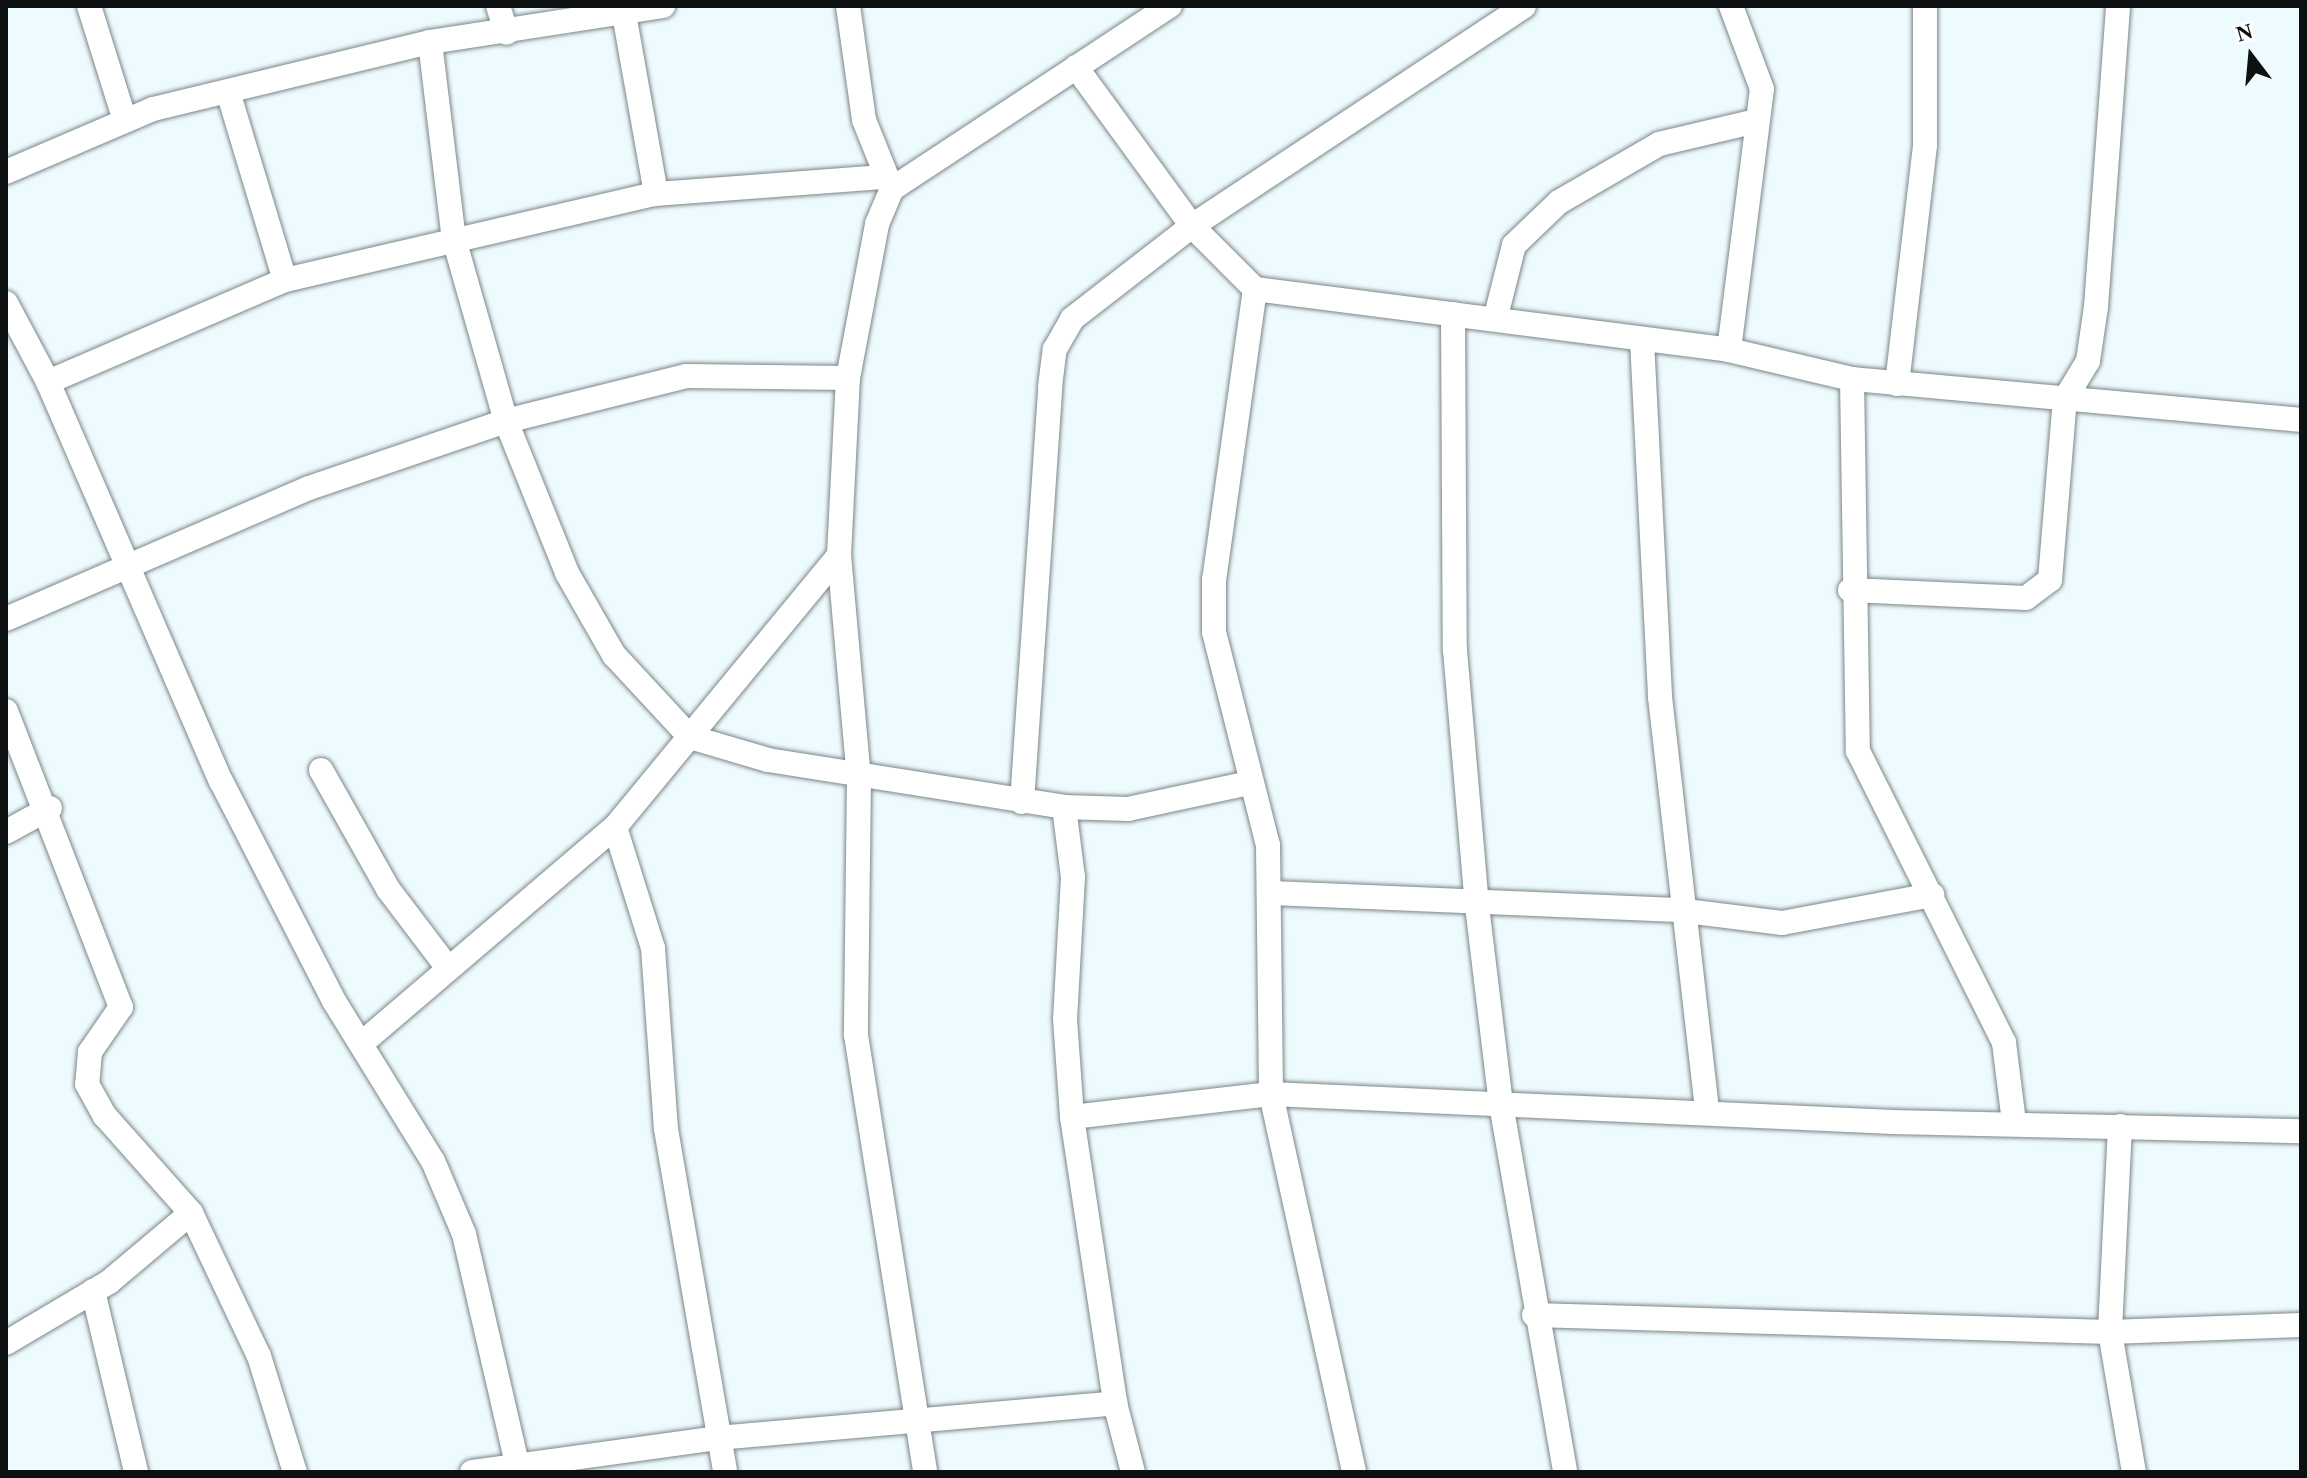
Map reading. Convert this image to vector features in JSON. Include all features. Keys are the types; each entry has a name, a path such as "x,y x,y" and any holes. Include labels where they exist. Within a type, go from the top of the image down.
{"street":[{"path":"89,6 124,118"},
{"path":"498,6 507,33"},
{"path":"6,172 124,118 229,95 430,42 507,33 663,6"},
{"path":"848,6 864,120 888,183 877,224 848,378 839,555 859,777 856,1035 913,1418 925,1472"},
{"path":"48,382 285,280 454,239 656,194 888,183 1170,6"},
{"path":"1022,802 1055,349 1082,309 1192,226 1524,6"},
{"path":"1729,350 1762,89 1756,60 1731,6"},
{"path":"1897,384 1925,145 1925,6"},
{"path":"1850,590 2026,598 2041,591 2055,546 2065,399 2088,361 2096,307 2118,6"},
{"path":"624,14 656,194"},
{"path":"430,42 454,239 506,421 567,573 614,655 690,737 859,777 1064,807 1128,809 1249,783"},
{"path":"1076,67 1192,226 1255,289 1453,314 1496,316 1642,340 1729,350 1852,379 2301,420"},
{"path":"229,95 285,280"},
{"path":"1496,316 1514,245 1559,202 1659,144 1756,121"},
{"path":"1255,289 1214,579 1214,632 1249,783 1268,845 1272,893 1265,1007 1271,1094 1354,1472"},
{"path":"6,303 48,382 125,568 221,781 362,1043 433,1161 464,1234 518,1468"},
{"path":"1453,314 1455,650 1477,906 1501,1104 1534,1315 1565,1472"},
{"path":"1642,340 1678,910 1707,1112"},
{"path":"6,619 309,488 506,421 686,376 848,378"},
{"path":"1852,379 1850,590 1858,751 2004,1043 2014,1122"},
{"path":"362,1043 445,964 615,827 839,555"},
{"path":"6,711 50,808 121,1007 90,1052 87,1084 105,1116 191,1213 259,1356 295,1472"},
{"path":"321,770 388,889 445,964"},
{"path":"1064,807 1073,877 1065,1019 1072,1117 1115,1403 1133,1472"},
{"path":"6,832 50,808"},
{"path":"615,827 653,948 666,1129 725,1472"},
{"path":"1272,893 1477,906 1678,910 1782,923 1932,895"},
{"path":"1072,1117 1271,1094 2301,1131"},
{"path":"2120,1126 2110,1332 2134,1472"},
{"path":"6,1343 93,1291 191,1213"},
{"path":"93,1291 136,1472"},
{"path":"1534,1315 2110,1332 2301,1325"},
{"path":"472,1472 718,1438 913,1418 1115,1403"}]}
